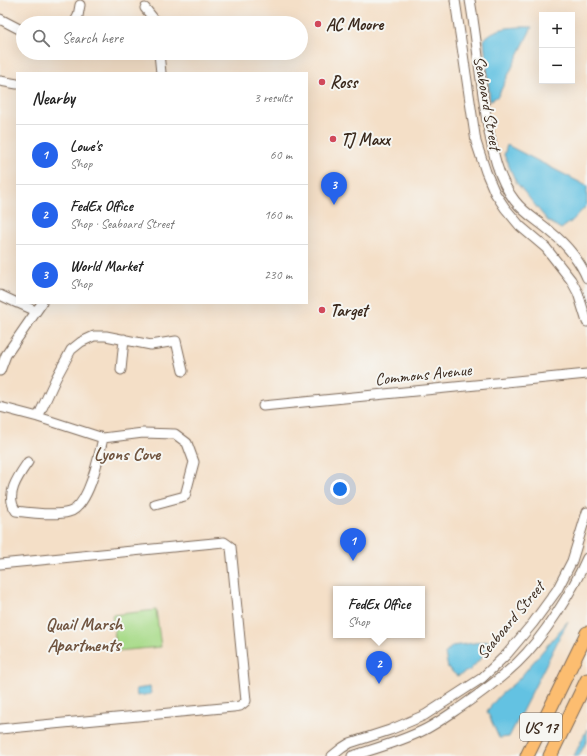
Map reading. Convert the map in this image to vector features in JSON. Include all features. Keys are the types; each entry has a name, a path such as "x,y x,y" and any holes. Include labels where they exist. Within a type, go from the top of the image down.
{"highway":[{"name":"US 17","path":"527,756 587,633"},
{"name":"US 17","path":"550,756 587,680"}],"street":[{"name":"Seaboard Street","path":"455,0 476,142 486,172 495,193 505,208 520,226 546,248 571,280 578,293 587,322"},
{"name":"Seaboard Street","path":"470,0 484,106 493,153 504,182 515,201 530,216 554,234 572,254 583,269 587,278"},
{"path":"78,16 80,5"},
{"path":"145,8 151,16"},
{"path":"0,19 16,27"},
{"path":"159,60 160,72"},
{"path":"0,81 16,84"},
{"path":"0,295 16,303"},
{"path":"19,304 36,311"},
{"path":"0,371 3,354 41,304"},
{"path":"38,417 71,350 81,342 94,336 106,336 151,345 176,341 183,371"},
{"path":"121,370 124,339"},
{"name":"Commons Avenue","path":"263,406 587,374"},
{"path":"0,407 38,417 103,438 143,433 175,434 187,443 194,462 188,488 185,496 156,504"},
{"path":"28,462 19,475 13,490 12,502 16,510 41,514 70,512 83,501 96,472 103,438"},
{"name":"Seaboard Street","path":"332,756 350,743 390,730 426,715 482,678 507,654 533,623 557,590 572,562 587,512"},
{"path":"0,564 224,542 231,547 246,701 240,706 234,707 0,729"},
{"name":"Seaboard Street","path":"352,756 394,742 425,729 439,722 486,689 518,662 545,630 566,597 587,558"}],"green space":[{"path":"156,610 161,647 117,651 112,615"}],"water":[{"path":"532,27 498,96 490,101 484,40 493,32 506,28"},
{"path":"507,145 587,186 587,205 572,221 561,229 548,221 516,182 504,155"},
{"path":"568,621 509,737 499,738 487,711 499,696 518,680"},
{"path":"488,641 493,645 470,670 457,676 448,668 445,654 452,646"},
{"path":"150,687 151,694 137,696 136,689"},
{"path":"587,729 587,740 579,756 574,756"}],"place":[{"name":"AC Moore","path":"318,24"},
{"name":"Ross","path":"322,82"},
{"name":"TJ Maxx","path":"333,139"},
{"name":"World Market","path":"334,205"},
{"name":"Target","path":"322,310"},
{"name":"Lowe's","path":"353,561"},
{"name":"FedEx Office","path":"379,684"}],"district":[{"name":"Lyons Cove","path":"127,454"},
{"name":"Quail Marsh Apartments","path":"84,634"}]}
